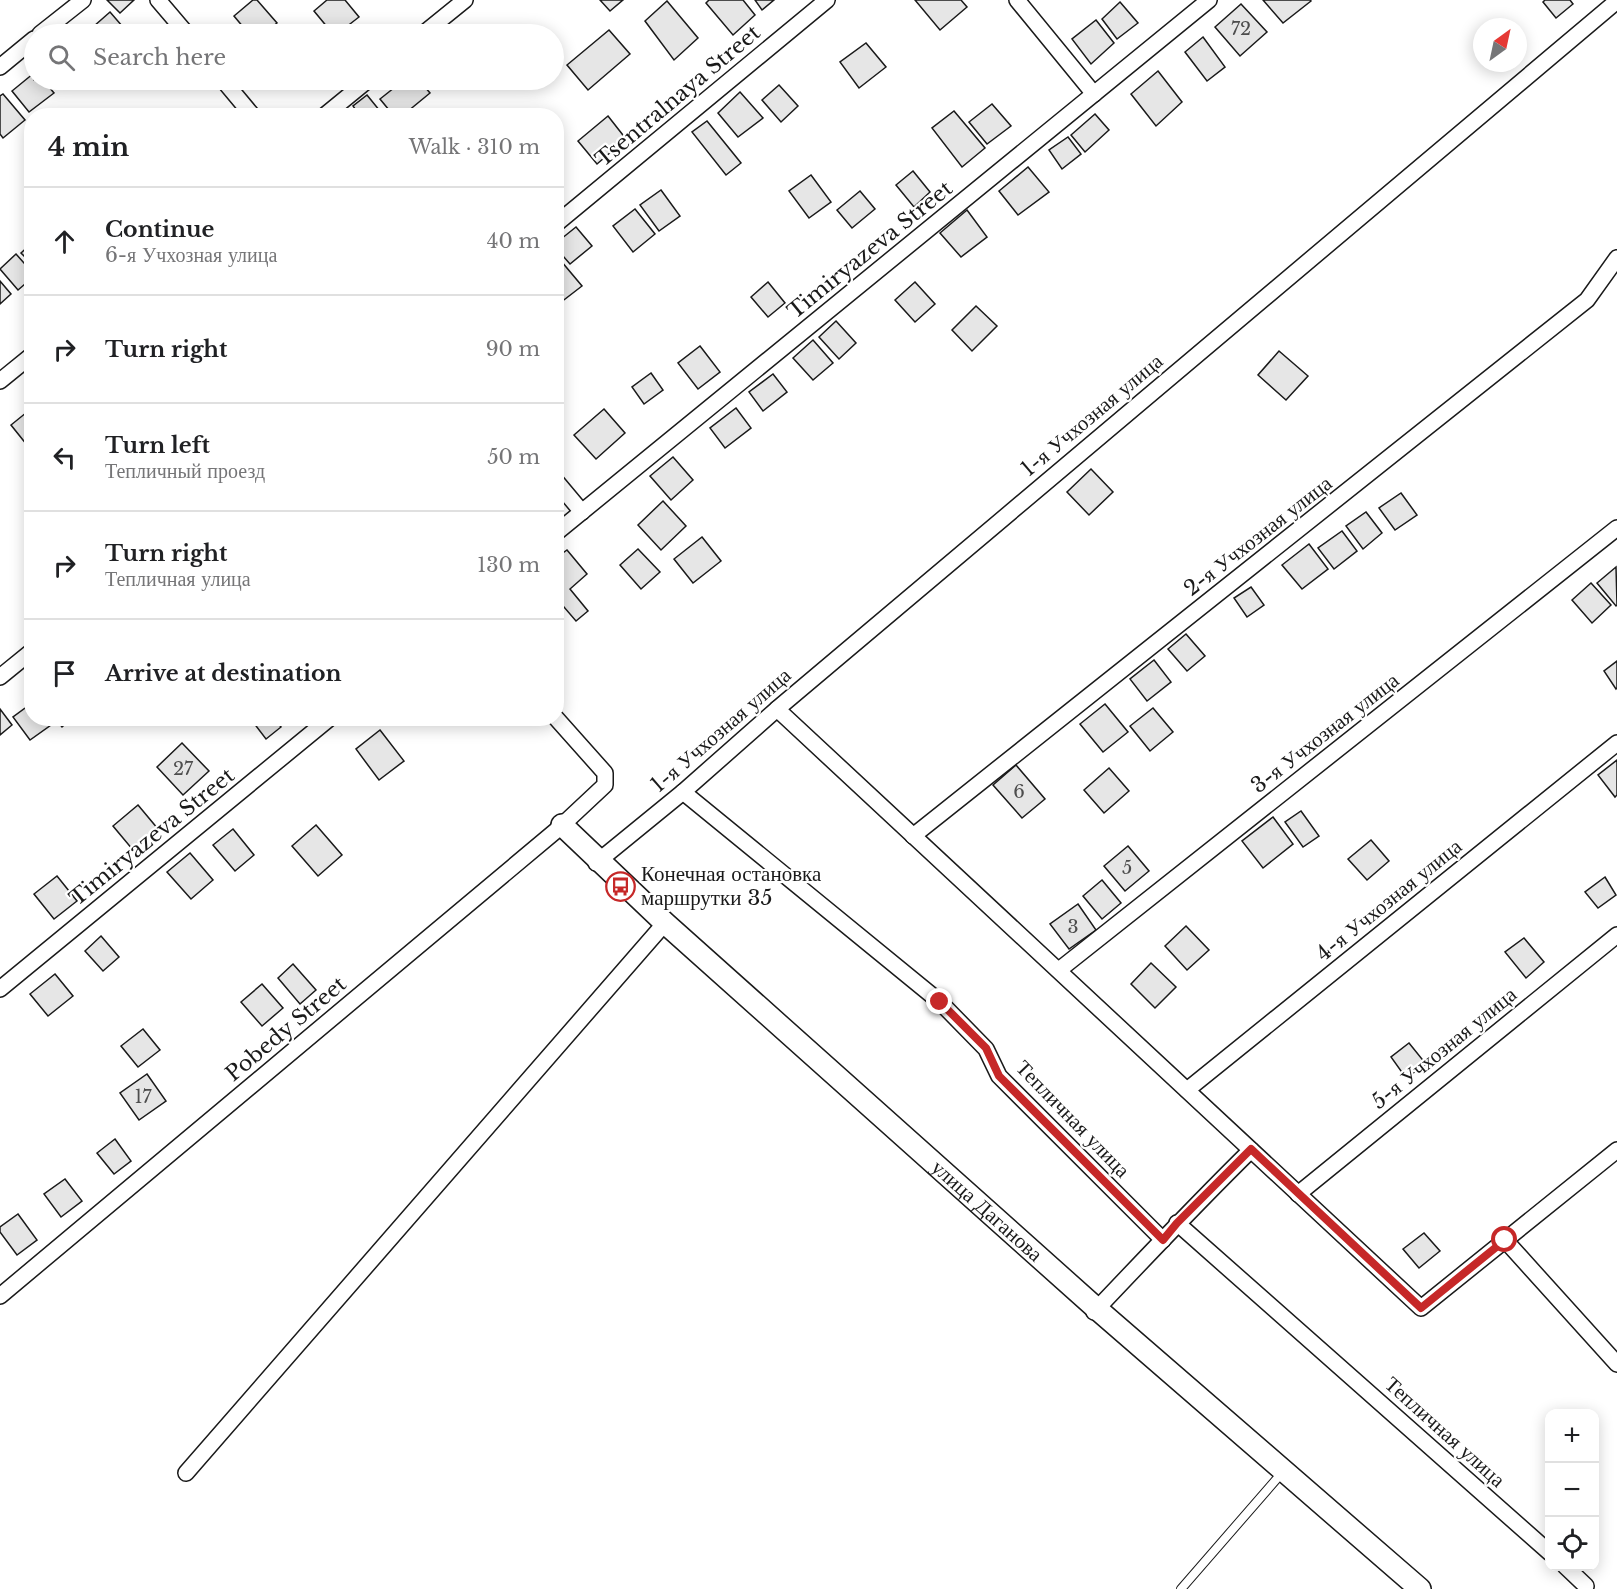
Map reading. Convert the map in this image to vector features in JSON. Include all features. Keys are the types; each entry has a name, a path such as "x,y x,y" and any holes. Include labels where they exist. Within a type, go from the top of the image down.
{"main road":[{"name":"улица Даганова","path":"560,827 664,925 1095,1311 1413,1589"},
{"name":"улица Даганова","path":"1095,1311 1420,1589"}],"street":[{"path":"53,24 83,0"},
{"path":"158,0 178,24"},
{"path":"435,24 465,0"},
{"name":"Tsentralnaya Street","path":"564,217 827,0"},
{"path":"1017,0 1094,94"},
{"name":"Timiryazeva Street","path":"564,527 1209,0"},
{"name":"1-я Учхозная улица","path":"597,862 683,792 777,709 1617,1"},
{"path":"0,67 24,47"},
{"path":"231,90 246,108"},
{"path":"334,108 356,90"},
{"name":"2-я Учхозная улица","path":"914,836 1587,300 1617,258"},
{"path":"0,381 24,362"},
{"path":"564,491 582,512"},
{"name":"3-я Учхозная улица","path":"1059,970 1617,528"},
{"path":"0,677 24,658"},
{"path":"777,709 1421,1308 1617,1150"},
{"name":"Timiryazeva Street","path":"0,989 320,726"},
{"name":"Pobedy Street","path":"0,1296 560,827 596,794 605,784 606,773 563,726"},
{"name":"4-я Учхозная улица","path":"1187,1090 1617,743"},
{"name":"Тепличная улица","path":"683,792 940,1002 986,1048 999,1076 1163,1240"},
{"path":"186,1473 664,925"},
{"name":"5-я Учхозная улица","path":"1298,1194 1617,935"},
{"path":"1095,1311 1177,1223 1251,1149"},
{"name":"Тепличная улица","path":"1177,1223 1545,1549"},
{"path":"1505,1240 1617,1364"},
{"path":"1570,1571 1586,1586"}],"lane":[{"path":"1181,1589 1281,1474"}],"building":[{"path":"107,0 134,0 120,13"},
{"path":"253,0 257,0 277,23 241,24 234,16"},
{"path":"327,0 345,0 359,17 350,24 325,24 314,11"},
{"path":"600,0 623,0 610,11"},
{"path":"709,0 743,0 755,15 733,35 706,3"},
{"path":"755,0 774,0 762,10"},
{"path":"915,0 961,0 967,7 940,30"},
{"path":"1263,0 1310,0 1311,1 1283,23"},
{"path":"1545,0 1570,0 1573,4 1556,18 1543,2"},
{"path":"667,1 698,38 674,60 645,21"},
{"path":"1120,2 1138,23 1117,39 1102,19"},
{"path":"1241,4 1267,32 1240,56 1215,27"},
{"path":"110,12 120,24 96,24"},
{"path":"1096,20 1114,43 1091,64 1072,39"},
{"path":"609,30 630,54 588,90 567,65"},
{"path":"1203,37 1225,67 1207,81 1185,52"},
{"path":"866,43 886,67 859,88 840,62"},
{"path":"1158,71 1182,102 1156,126 1131,94"},
{"path":"24,81 24,90 51,90 54,93 34,108 26,108 12,91"},
{"path":"779,85 798,106 781,122 762,100"},
{"path":"391,90 427,90 430,93 412,108 387,108 380,99"},
{"path":"740,92 763,118 738,137 718,113"},
{"path":"3,94 24,119 3,138 0,134 0,96"},
{"path":"367,95 378,108 354,108 353,106"},
{"path":"992,104 1011,126 987,144 969,122"},
{"path":"954,111 985,148 962,167 932,128"},
{"path":"1095,114 1109,130 1085,152 1071,135"},
{"path":"608,116 626,139 597,164 578,141"},
{"path":"707,121 741,163 726,175 692,132"},
{"path":"1068,137 1081,154 1062,169 1049,150"},
{"path":"1028,167 1049,192 1018,215 999,191"},
{"path":"913,171 930,192 914,207 896,185"},
{"path":"811,175 831,202 809,218 789,191"},
{"path":"661,190 680,216 659,231 640,205"},
{"path":"860,191 875,209 852,228 837,210"},
{"path":"635,209 655,234 633,252 613,226"},
{"path":"967,210 987,237 961,257 940,233"},
{"path":"576,227 592,246 570,264 564,257 564,237"},
{"path":"16,254 24,263 24,285 18,290 0,269"},
{"path":"564,265 582,286 564,300"},
{"path":"0,281 11,294 0,304"},
{"path":"768,282 785,303 768,317 751,297"},
{"path":"915,282 935,304 915,322 895,300"},
{"path":"976,306 997,326 972,351 952,330"},
{"path":"836,321 856,343 839,359 819,337"},
{"path":"813,340 833,363 813,380 793,358"},
{"path":"700,346 720,372 698,389 678,363"},
{"path":"1279,351 1308,376 1286,400 1258,375"},
{"path":"651,373 663,390 644,404 632,387"},
{"path":"773,374 787,392 763,411 749,392"},
{"path":"736,408 751,428 725,448 710,428"},
{"path":"604,409 625,433 596,459 574,435"},
{"path":"24,414 24,441 11,425"},
{"path":"673,457 693,480 671,500 650,476"},
{"path":"1091,469 1113,492 1089,515 1067,492"},
{"path":"1401,493 1417,515 1395,530 1379,508"},
{"path":"663,501 686,526 661,550 638,525"},
{"path":"1366,512 1382,533 1363,549 1346,526"},
{"path":"1342,531 1357,551 1334,569 1318,548"},
{"path":"702,537 721,561 693,583 674,559"},
{"path":"1309,544 1328,569 1302,589 1282,565"},
{"path":"638,549 660,572 641,589 620,565"},
{"path":"567,550 587,574 570,589 588,611 576,621 564,607 564,552"},
{"path":"1616,567 1617,605 1616,606 1597,583"},
{"path":"1591,583 1611,605 1592,623 1572,600"},
{"path":"1251,587 1264,605 1247,617 1234,598"},
{"path":"1186,634 1205,656 1187,671 1168,649"},
{"path":"1154,660 1171,682 1147,701 1130,679"},
{"path":"1617,661 1617,688 1616,689 1604,671"},
{"path":"1105,704 1128,732 1103,752 1080,724"},
{"path":"1153,708 1173,732 1150,751 1130,726"},
{"path":"0,709 12,725 0,735"},
{"path":"24,709 24,726 50,726 30,740 13,717"},
{"path":"256,726 280,726 281,727 266,739"},
{"path":"380,730 404,761 379,780 356,749"},
{"path":"182,743 209,771 183,795 157,767"},
{"path":"1617,760 1617,795 1615,797 1598,775"},
{"path":"1016,765 1045,799 1022,818 993,785"},
{"path":"1109,768 1129,791 1104,813 1084,790"},
{"path":"138,805 158,829 133,850 113,826"},
{"path":"1301,811 1319,836 1303,847 1285,822"},
{"path":"1273,817 1293,844 1263,868 1242,841"},
{"path":"316,825 342,855 318,876 292,846"},
{"path":"233,829 254,855 235,871 213,845"},
{"path":"1371,840 1389,861 1367,880 1348,859"},
{"path":"1128,846 1149,871 1125,891 1104,866"},
{"path":"190,853 213,880 191,899 167,872"},
{"path":"57,876 77,901 54,919 34,894"},
{"path":"1605,877 1616,895 1598,908 1585,892"},
{"path":"1102,880 1121,903 1102,919 1083,896"},
{"path":"1078,904 1096,930 1069,949 1050,924"},
{"path":"1186,926 1209,950 1187,970 1165,946"},
{"path":"101,936 119,957 103,971 85,951"},
{"path":"1524,938 1544,962 1526,978 1505,952"},
{"path":"1151,963 1176,987 1155,1008 1131,984"},
{"path":"293,964 316,990 300,1004 278,978"},
{"path":"55,974 73,996 48,1016 30,994"},
{"path":"262,984 283,1008 262,1026 241,1002"},
{"path":"143,1029 160,1050 138,1067 121,1046"},
{"path":"1409,1043 1426,1064 1406,1078 1391,1057"},
{"path":"147,1074 166,1101 139,1120 120,1093"},
{"path":"115,1139 131,1161 114,1174 97,1153"},
{"path":"65,1179 82,1201 61,1217 44,1194"},
{"path":"18,1214 37,1240 17,1255 0,1232 0,1227"},
{"path":"1424,1233 1440,1251 1419,1268 1403,1249"}],"place":[{"name":"Конечная остановка маршрутки 35","path":"620,886"}],"route":[{"path":"940,1002 986,1048 999,1076 1163,1240 1251,1149 1421,1308 1505,1240"}]}
